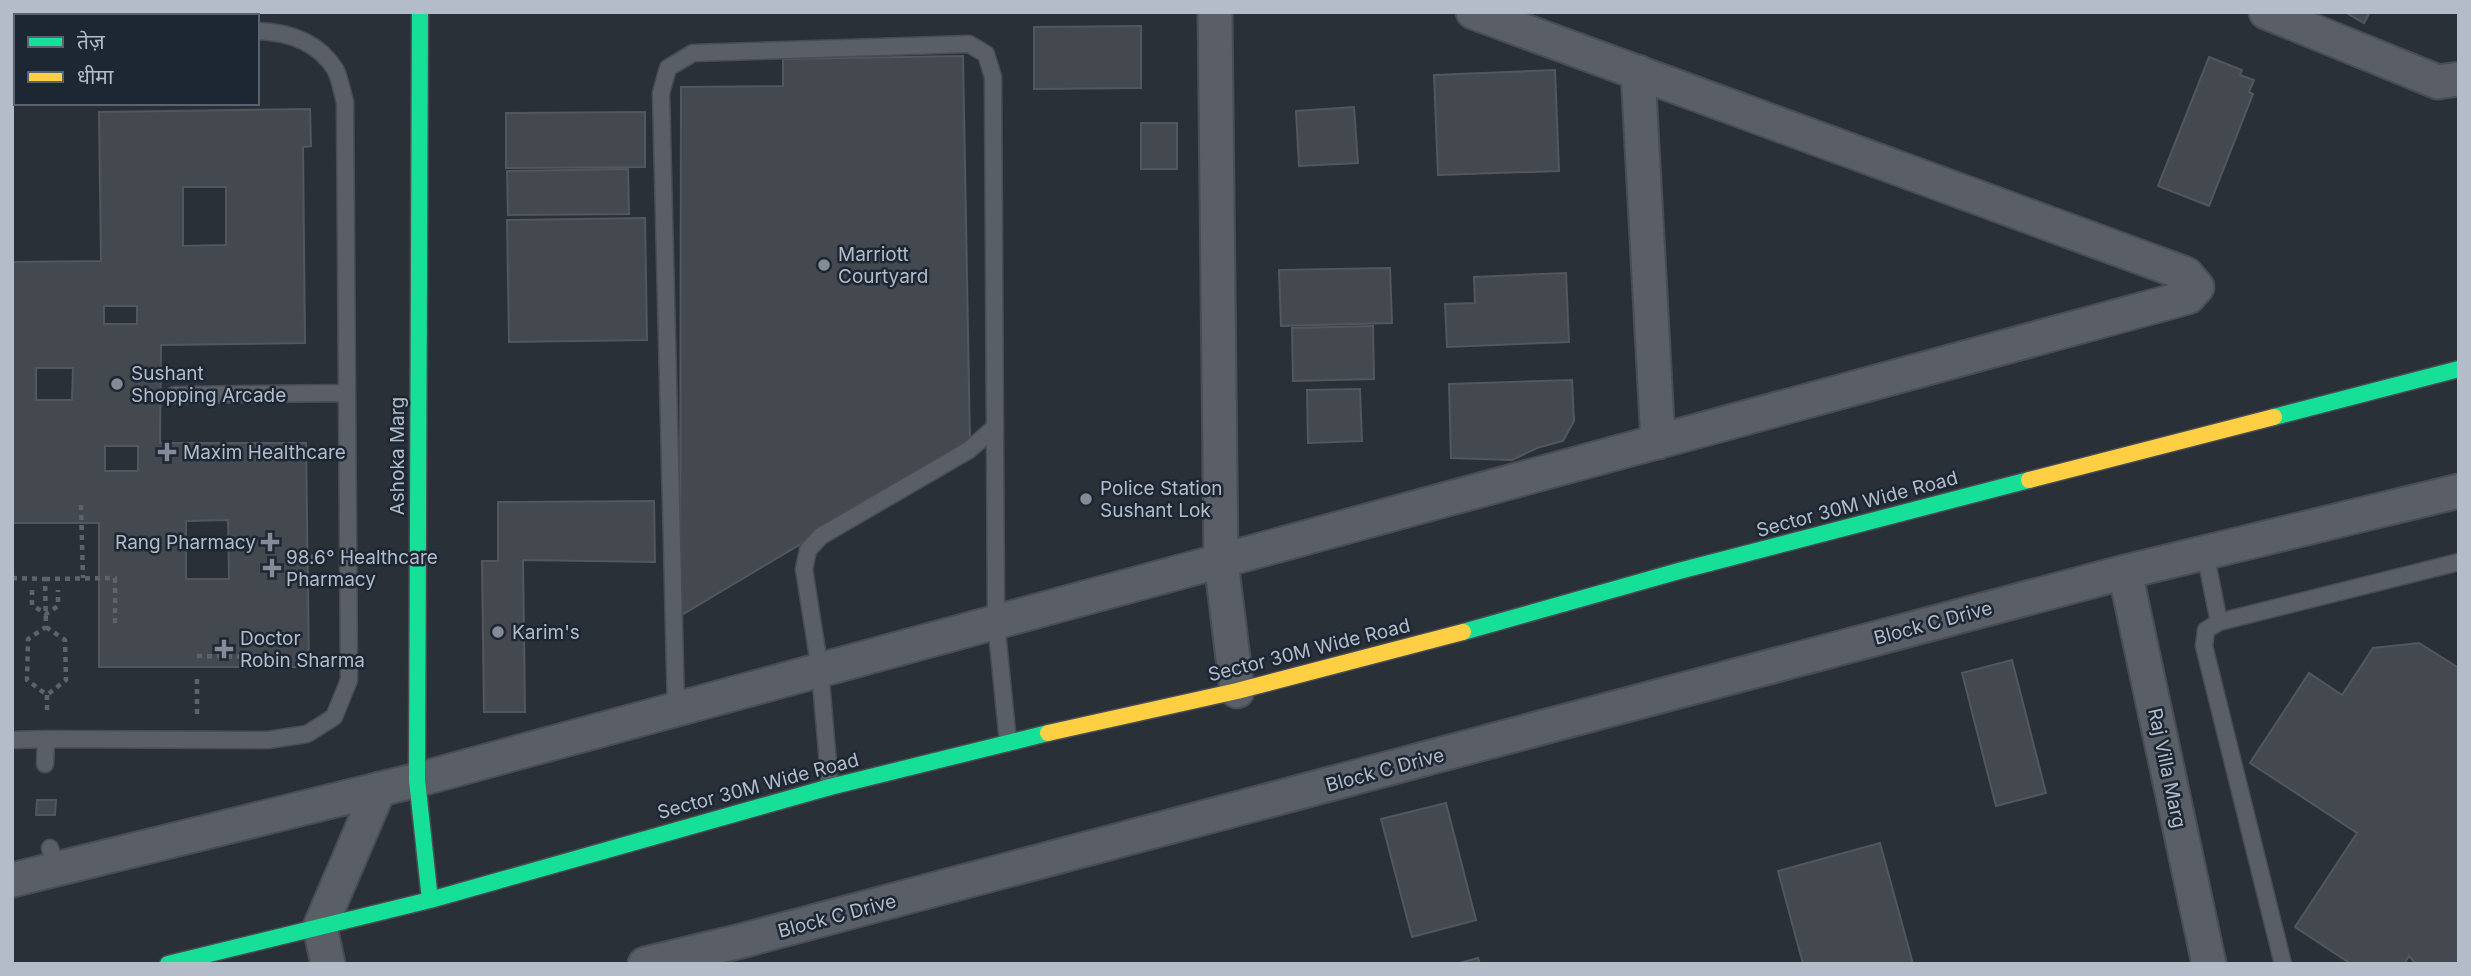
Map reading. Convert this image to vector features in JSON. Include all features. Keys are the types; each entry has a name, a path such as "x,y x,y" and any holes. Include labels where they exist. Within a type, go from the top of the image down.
{"main road":[{"name":"Ashoka Marg","path":"420,12 417,780 430,900"},
{"name":"Sector 30M Wide Road","path":"168,964 430,900 830,786 1008,742 1237,691 1679,572 2459,369"}],"street":[{"path":"1215,12 1221,561 1237,691"},
{"path":"12,880 53,859 417,780 2188,297 2197,286 2186,274 1473,12"},
{"path":"2266,12 2438,82 2459,79"},
{"path":"1638,72 1658,442"},
{"name":"Block C Drive","path":"645,964 747,952 2125,572 2459,491"},
{"name":"Raj Villa Marg","path":"2125,572 2207,963"},
{"path":"328,964 320,928 379,789"}],"lane":[{"path":"12,740 268,740 307,734 334,717 349,680 345,102 336,70 313,45 277,32 259,31"},
{"path":"676,709 661,93 668,68 694,53 969,44 986,54 992,77 996,622 1008,742"},
{"path":"174,395 347,393"},
{"path":"830,786 820,670 804,569 808,550 821,536 969,450 995,428"},
{"path":"2205,553 2219,622"},
{"path":"2283,964 2204,646 2206,630 2219,622 2459,562"},
{"path":"45,764 46,738"}],"path":[{"path":"82,505 83,578"},
{"path":"311,557 325,556"},
{"path":"12,578 115,578 115,625"},
{"path":"45,579 46,627"},
{"path":"32,590 32,606 46,614"},
{"path":"46,614 58,606 58,590"},
{"path":"46,627 28,639 27,680 47,695"},
{"path":"46,627 65,639 66,680 47,695"},
{"path":"197,656 264,657"},
{"path":"197,679 197,715"},
{"path":"47,695 47,715"}],"building":[{"path":"2345,12 2370,12 2364,23"},
{"path":"1141,26 1141,88 1034,89 1034,27"},
{"name":"Marriott Courtyard","path":"963,56 970,443 680,616 681,87 783,86 783,59"},
{"path":"2209,57 2242,70 2240,75 2254,80 2249,92 2253,94 2209,206 2158,186"},
{"path":"1555,70 1559,171 1438,175 1434,75"},
{"path":"1354,107 1358,163 1299,166 1296,111"},
{"name":"Sushant Shopping Arcade","path":"310,109 311,146 303,147 305,343 161,345 160,443 306,443 309,667 99,667 99,523 12,523 12,262 101,261 99,112","holes":["183,187 226,187 226,245 183,246","104,306 137,306 137,324 104,324","36,368 73,368 72,400 36,400","105,446 138,446 138,471 105,471","228,520 229,579 186,579 186,521"]},
{"path":"645,112 645,167 506,168 506,113"},
{"path":"1141,123 1177,123 1177,169 1141,169"},
{"path":"628,169 629,214 508,215 507,171"},
{"path":"645,218 647,340 509,342 507,220"},
{"path":"1390,268 1392,323 1281,326 1279,270"},
{"path":"1566,273 1569,342 1447,347 1445,304 1475,303 1474,277"},
{"path":"1373,326 1374,379 1293,381 1292,328"},
{"path":"1572,380 1574,421 1563,441 1537,448 1512,460 1451,458 1449,384"},
{"path":"1360,389 1362,441 1308,443 1307,390"},
{"path":"654,501 655,562 523,560 525,712 484,712 482,561 498,561 498,502"},
{"path":"2419,643 2459,668 2459,964 2416,964 2409,956 2404,964 2351,964 2295,927 2357,833 2250,763 2309,673 2342,695 2373,648"},
{"path":"2012,660 2046,793 1996,806 1962,673"},
{"path":"37,800 56,800 55,815 36,815"},
{"path":"1446,803 1476,920 1412,937 1381,819"},
{"path":"1880,843 1913,964 1803,964 1778,871"},
{"path":"1478,958 1480,964 1456,964"}],"traffic: fast":[{"path":"420,12 417,780 430,900"},
{"path":"2274,417 2459,369"},
{"path":"1463,632 1679,571 2029,480"},
{"path":"168,964 430,900 830,787 1048,733"}],"traffic: slow":[{"path":"2029,480 2274,417"},
{"path":"1048,733 1237,691 1463,632"}],"place":[{"name":"Marriott Courtyard","path":"824,265"},
{"name":"Sushant Shopping Arcade","path":"117,384"},
{"name":"Maxim Healthcare","path":"167,452"},
{"name":"Police Station Sushant Lok","path":"1086,499"},
{"name":"Rang Pharmacy","path":"270,542"},
{"name":"98.6° Healthcare Pharmacy","path":"272,568"},
{"name":"Karim's","path":"498,632"},
{"name":"Doctor Robin Sharma","path":"224,649"}]}
